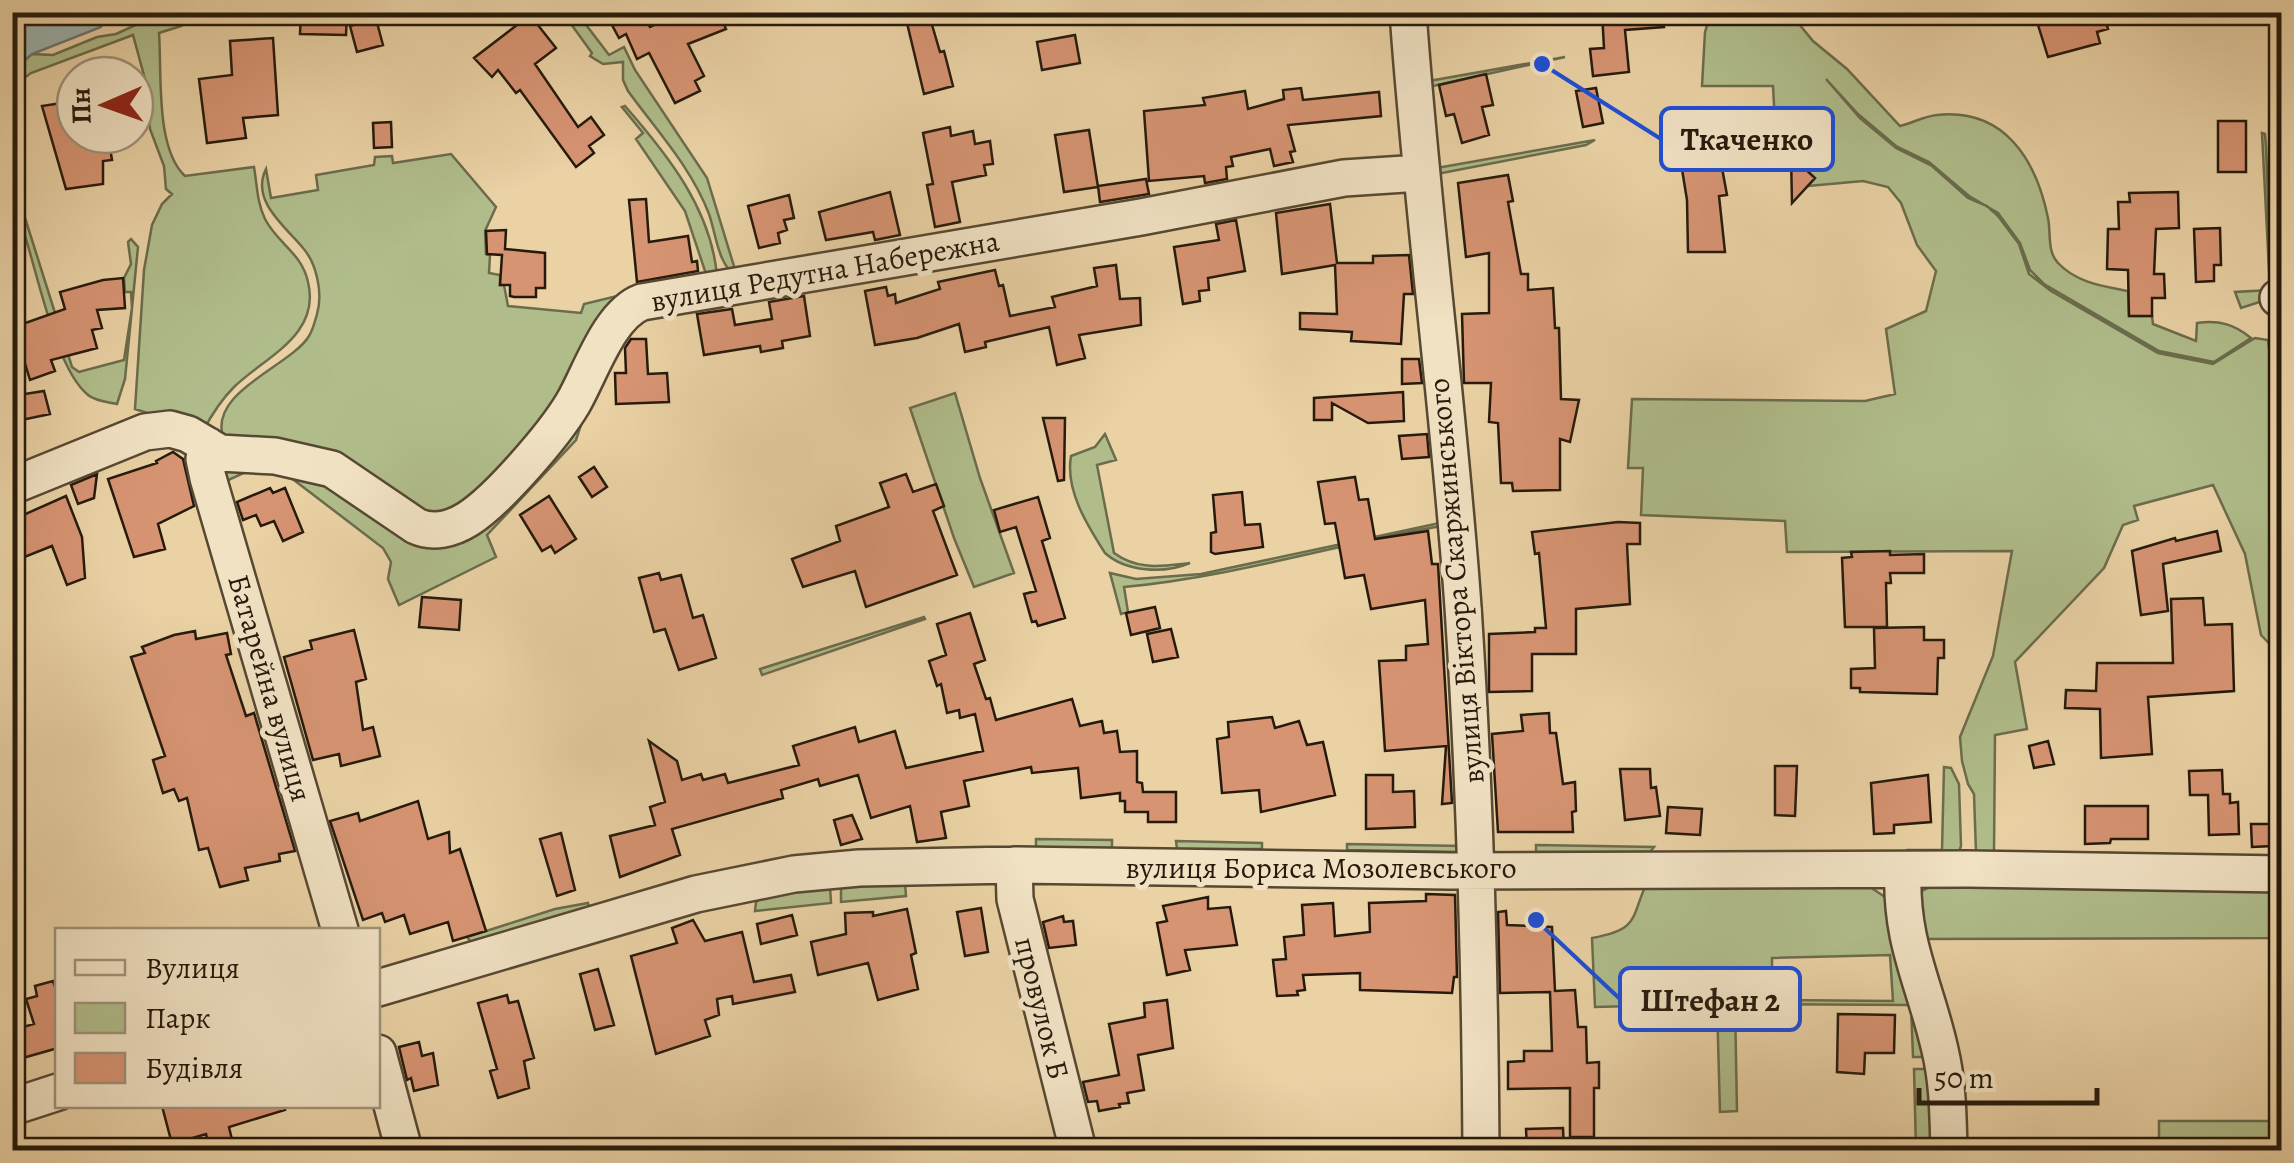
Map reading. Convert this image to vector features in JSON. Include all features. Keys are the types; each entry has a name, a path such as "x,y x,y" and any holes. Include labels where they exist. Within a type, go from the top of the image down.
{"street":[{"name":"вулиця Віктора Скаржинського","path":"1408,12 1461,586 1478,871 1481,1150"},
{"name":"вулиця Редутна Набережна","path":"12,486 145,432 170,430 188,434 220,453 275,456 332,469 416,526 428,531 442,529 465,521 484,506 546,439 570,408 624,312 642,302 1141,218 1344,178 1420,173"},
{"name":"Батарейна вулиця","path":"206,445 208,478 339,928"},
{"name":"вулиця Бориса Мозолевського","path":"380,987 744,883 858,868 1014,865 2282,874"},
{"name":"провулок Б","path":"1014,865 1018,914 1078,1150"},
{"path":"1903,870 1902,907 1911,956 1943,1064 1949,1150"},
{"path":"380,1061 404,1150"},
{"path":"12,1107 55,1093"}],"green space":[{"path":"162,13 203,13 159,33 164,129 175,163 185,176 254,167 262,213 300,263 308,282 310,300 298,331 229,392 203,431 135,409 144,270 152,225 172,194 166,189 164,166 155,142 155,55 138,55 133,35 79,55 55,55 55,64 31,73 13,86 13,70 32,54 53,55 97,37 116,34"},
{"path":"563,13 577,13 609,55 624,47 635,70 707,178 737,276 722,257 709,214 693,181 628,91 623,80 623,62 603,64 590,56 592,53"},
{"path":"1711,13 1790,13 1813,41 1847,69 1900,126 1932,116 1961,115 1998,129 2013,142 2035,176 2048,218 2052,253 2065,270 2091,283 2128,291 2129,316 2152,316 2153,324 2196,341 2197,323 2205,322 2226,324 2251,338 2214,362 2159,351 2044,284 2030,270 2020,243 1998,213 1989,208 2019,244 2029,274 2051,291 2158,353 2213,364 2255,338 2268,340 2277,408 2273,472 2282,497 2281,656 2261,635 2245,554 2213,485 2134,506 2138,520 2123,525 2104,568 2015,662 2027,729 1995,735 1994,852 2112,853 2111,859 1976,852 1974,794 1962,761 1960,737 1993,656 2012,551 1787,552 1785,521 1641,515 1643,468 1628,468 1632,399 1865,401 1895,394 1886,329 1926,311 1936,271 1917,245 1901,203 1888,187 1863,181 1808,186 1814,178 1776,142 1773,86 1702,86 1705,32","holes":["1826,79 1858,114 1896,146 1929,162 1984,205 1968,198 1932,166 1896,148 1860,118"]},
{"path":"1565,57 1424,88 1431,169 1595,140 1437,174 1426,172 1421,87 1429,81"},
{"path":"622,107 671,164 697,206 717,277 706,274 685,211 636,139 643,133"},
{"path":"2262,133 2266,147 2272,298 2241,308 2235,292 2270,290"},
{"path":"451,154 496,207 485,231 486,254 490,255 489,273 500,275 508,306 581,313 584,304 621,295 575,391 449,521 223,437 222,421 239,393 300,347 309,336 319,306 312,262 266,203 262,181 266,169 271,198 318,190 316,175 374,165 375,157 392,156 393,163"},
{"path":"12,188 21,205 72,367 79,372 124,360 132,308 125,379 117,404 88,395 64,359"},
{"path":"131,239 138,247 132,308 131,292 125,292 124,278 131,264"},
{"path":"955,393 1014,573 974,587 910,408"},
{"path":"590,397 576,440 487,535 496,557 399,605 388,579 391,562 383,548 286,474 250,470 220,484 225,468 277,461 432,537"},
{"path":"1105,434 1116,460 1097,465 1114,553 1142,565 1190,563 1169,569 1146,569 1123,564 1105,553 1079,507 1070,469 1071,456 1095,447"},
{"path":"1440,523 1441,526 1243,568 1124,587 1128,612 1121,614 1110,573 1136,579 1201,574"},
{"path":"925,619 762,675 760,669"},
{"path":"1944,767 1951,768 1959,784 1958,855 1910,855 1908,850 1942,850"},
{"path":"1036,839 1112,840 1112,848 1036,847"},
{"path":"1176,841 1262,843 1262,849 1177,849"},
{"path":"1347,844 1463,846 1459,852 1347,850"},
{"path":"1536,845 1654,847 1650,852 1536,852"},
{"path":"1648,880 1861,881 1888,899 1936,1057 1913,1057 1911,1005 1735,1004 1737,1111 1720,1112 1717,1004 1595,1007 1592,938 1627,926","holes":["1890,955 1893,1001 1772,1000 1772,958"]},
{"path":"905,883 906,896 841,902 841,886"},
{"path":"1938,883 2281,885 2281,938 1914,939 1914,895"},
{"path":"830,886 831,903 755,911 756,902 765,895"},
{"path":"588,903 589,907 473,944 467,937 555,909"},
{"path":"1914,1069 1939,1069 1944,1150 1916,1150"},
{"path":"2159,1121 2281,1121 2281,1150 2159,1150"}],"water":[{"path":"13,12 140,13 107,17 101,27 32,54 13,70"}],"building":[{"path":"301,12 347,12 346,35 300,34"},
{"path":"605,12 641,12 650,27 683,12 719,12 726,29 688,44 704,76 695,81 700,91 675,103 649,53 637,59 626,34 619,38"},
{"path":"1602,12 1663,12 1664,27 1625,30 1629,72 1593,76 1590,49 1604,48"},
{"path":"2034,12 2103,12 2108,29 2097,32 2100,43 2048,57"},
{"path":"530,15 556,48 535,64 578,127 591,117 604,135 589,146 594,153 576,167 520,90 516,93 498,70 492,77 474,58"},
{"path":"930,18 953,86 924,94 907,23"},
{"path":"376,19 383,45 357,52 350,26"},
{"path":"1075,35 1080,63 1042,70 1037,42"},
{"path":"273,38 278,115 243,118 246,138 207,143 199,79 232,75 230,41"},
{"path":"1486,74 1493,105 1482,107 1489,135 1462,143 1454,114 1446,116 1439,85"},
{"path":"1301,88 1303,100 1379,92 1381,116 1288,125 1295,151 1290,152 1293,162 1274,166 1270,149 1231,157 1233,166 1226,167 1227,179 1205,183 1204,176 1149,181 1144,111 1205,105 1203,98 1245,91 1248,109 1284,99 1283,90"},
{"path":"1596,88 1603,123 1583,127 1576,91"},
{"path":"55,104 55,151 42,106"},
{"path":"2218,121 2246,121 2246,172 2218,172"},
{"path":"391,122 392,147 374,148 373,123"},
{"path":"950,127 951,136 973,131 975,144 990,141 993,164 984,165 986,175 952,182 960,222 935,227 927,185 933,184 923,133"},
{"path":"1089,130 1098,187 1064,192 1055,135"},
{"path":"56,155 111,155 112,160 103,161 103,184 66,189"},
{"path":"1791,156 1815,178 1792,203"},
{"path":"1720,157 1727,195 1719,196 1725,252 1688,252 1687,200 1681,163"},
{"path":"1508,175 1513,201 1508,202 1521,274 1528,274 1528,290 1553,288 1555,328 1559,328 1561,399 1579,400 1570,442 1560,439 1560,490 1513,491 1512,483 1501,483 1498,423 1489,422 1491,383 1464,383 1462,314 1489,313 1489,253 1466,257 1458,183"},
{"path":"1146,179 1149,194 1100,202 1098,186"},
{"path":"890,192 900,235 875,240 873,232 826,240 819,212"},
{"path":"2178,192 2179,228 2156,229 2154,274 2164,274 2165,298 2152,298 2152,316 2129,316 2128,270 2107,269 2108,229 2119,229 2118,202 2130,202 2129,193"},
{"path":"789,195 794,218 784,220 787,230 778,233 780,243 759,248 748,206"},
{"path":"646,199 649,242 688,236 692,262 697,261 698,271 637,282 629,200"},
{"path":"1330,204 1337,263 1373,263 1373,256 1409,255 1413,294 1404,294 1401,344 1351,341 1352,332 1300,329 1300,313 1337,314 1335,265 1282,274 1276,213"},
{"path":"1236,220 1245,271 1208,278 1209,290 1199,291 1200,301 1183,304 1174,247 1219,240 1216,224"},
{"path":"2220,228 2221,265 2214,265 2214,281 2196,282 2194,229"},
{"path":"506,230 505,249 545,253 545,288 536,288 536,297 510,296 510,285 500,285 502,255 487,254 486,231"},
{"path":"1116,265 1120,299 1140,298 1141,325 1079,335 1085,358 1057,365 1049,327 985,342 986,347 965,352 959,324 917,338 875,345 865,291 886,287 888,296 895,294 896,303 940,289 938,282 995,270 1010,316 1055,307 1052,297 1097,286 1094,268"},
{"path":"123,278 125,308 97,310 102,328 92,330 97,348 51,360 55,371 30,380 14,327 65,309 60,292"},
{"path":"804,296 810,336 782,341 783,348 761,352 760,346 704,355 697,314 732,309 735,325 772,319 769,302"},
{"path":"631,339 646,339 648,374 667,373 669,402 616,404 615,373 626,373 625,348"},
{"path":"1402,359 1419,359 1422,383 1402,384"},
{"path":"44,391 50,414 12,422 12,396"},
{"path":"1403,392 1404,421 1368,423 1332,403 1332,420 1314,420 1314,398"},
{"path":"1043,418 1065,418 1064,480 1058,481"},
{"path":"1427,434 1429,457 1402,459 1399,436"},
{"path":"173,452 183,459 194,506 158,524 165,549 134,557 108,479 157,463"},
{"path":"594,467 607,487 592,497 579,477"},
{"path":"97,474 94,498 78,504 71,485"},
{"path":"906,474 913,492 936,484 944,506 933,511 957,575 866,607 855,571 803,587 792,559 840,541 836,526 889,507 880,483"},
{"path":"1355,477 1359,500 1368,499 1375,539 1428,531 1432,564 1438,564 1452,803 1442,804 1446,746 1385,751 1379,661 1406,660 1406,646 1428,644 1425,600 1371,609 1364,575 1345,578 1335,523 1325,524 1318,482"},
{"path":"270,488 273,493 285,488 303,532 283,541 274,521 261,526 256,515 243,520 237,502"},
{"path":"1242,492 1245,525 1260,524 1263,547 1215,554 1211,552 1211,533 1216,532 1213,495"},
{"path":"66,496 82,537 85,578 67,585 52,546 12,562 12,520"},
{"path":"549,496 576,539 555,553 551,546 542,551 520,515"},
{"path":"1038,497 1050,538 1042,541 1065,618 1038,626 1036,621 1032,622 1024,594 1036,591 1016,527 1000,532 994,510"},
{"path":"1640,523 1640,544 1627,544 1630,604 1576,609 1576,654 1532,654 1532,691 1489,692 1489,634 1546,628 1539,553 1535,554 1532,532"},
{"path":"2217,531 2221,551 2163,564 2168,611 2141,615 2132,551"},
{"path":"1890,551 1890,555 1924,554 1924,573 1890,573 1891,583 1886,583 1887,627 1845,627 1842,558 1852,557 1851,552"},
{"path":"659,573 661,580 681,575 693,618 703,615 716,658 679,670 665,629 654,632 639,578"},
{"path":"422,597 461,600 459,630 419,627"},
{"path":"2203,598 2205,625 2232,624 2234,691 2148,697 2152,754 2101,758 2100,709 2065,708 2066,690 2096,691 2097,663 2173,663 2171,599"},
{"path":"1155,607 1160,628 1131,635 1126,613"},
{"path":"970,613 985,660 974,664 996,720 1072,699 1080,726 1102,721 1104,733 1117,731 1120,752 1137,751 1137,782 1142,783 1143,792 1176,792 1176,822 1148,822 1148,812 1125,812 1120,793 1081,798 1078,768 1032,773 1031,767 964,781 969,806 941,812 946,838 917,842 910,806 871,818 858,775 820,786 818,779 781,790 783,798 672,829 680,855 620,877 610,836 655,825 650,807 665,802 649,741 677,761 682,780 701,774 703,780 725,774 728,783 799,765 793,746 855,727 859,742 895,731 906,768 983,751 975,714 960,718 959,710 947,713 941,684 937,686 929,661 946,655 937,624"},
{"path":"1924,627 1924,640 1944,640 1944,658 1938,658 1937,694 1860,692 1860,688 1851,688 1851,669 1875,668 1874,628"},
{"path":"1171,629 1178,657 1153,662 1147,634"},
{"path":"354,630 366,679 356,682 363,730 373,727 380,756 341,766 339,754 313,760 284,657 312,649 310,641"},
{"path":"195,631 196,639 227,633 231,654 226,655 246,716 254,713 295,851 279,854 280,861 245,868 248,880 220,887 208,848 199,850 187,798 179,801 174,789 163,793 153,760 165,756 131,657 145,653 142,647"},
{"path":"1549,713 1563,784 1575,782 1573,832 1498,832 1492,734 1523,731 1521,715"},
{"path":"1272,717 1275,728 1299,721 1307,745 1323,742 1335,795 1261,812 1259,790 1222,793 1217,739 1229,737 1228,722"},
{"path":"2048,741 2054,764 2034,768 2029,746"},
{"path":"1775,766 1797,766 1795,816 1775,815"},
{"path":"1620,769 1650,769 1660,816 1625,820"},
{"path":"2222,770 2223,794 2230,794 2230,803 2238,802 2239,834 2209,835 2208,795 2190,795 2189,771"},
{"path":"1366,775 1393,775 1393,792 1414,791 1415,827 1366,829"},
{"path":"1928,775 1931,822 1894,825 1894,833 1874,834 1871,783"},
{"path":"418,801 428,839 449,832 450,853 460,849 486,931 453,941 448,922 410,934 404,915 385,922 382,913 363,920 330,821 358,813 360,821"},
{"path":"2085,806 2148,806 2148,839 2085,844"},
{"path":"1668,807 1702,809 1700,835 1666,833"},
{"path":"852,815 862,839 841,845 834,820"},
{"path":"2251,824 2273,824 2273,846 2252,847"},
{"path":"561,833 575,890 557,896 540,839"},
{"path":"1426,894 1455,895 1457,977 1452,993 1360,990 1360,973 1303,975 1305,990 1297,991 1298,995 1277,996 1273,960 1286,959 1284,937 1304,935 1302,905 1333,903 1335,936 1370,932 1369,903 1426,901"},
{"path":"1208,897 1208,909 1230,907 1237,945 1185,950 1190,970 1167,975 1157,923 1167,921 1163,906"},
{"path":"981,908 988,952 965,956 957,912"},
{"path":"907,909 918,989 878,1000 868,963 818,975 811,942 846,934 845,913 873,912 873,916"},
{"path":"1506,911 1507,925 1552,927 1555,991 1575,990 1578,1027 1586,1027 1587,1063 1599,1062 1599,1088 1594,1088 1594,1137 1570,1137 1570,1088 1508,1089 1508,1062 1524,1061 1524,1051 1552,1051 1550,992 1500,993 1498,912"},
{"path":"792,915 797,935 761,944 757,924"},
{"path":"1063,916 1064,922 1073,921 1076,945 1049,948 1043,922"},
{"path":"693,920 705,941 742,932 754,982 791,975 795,992 733,1004 732,996 717,999 719,1015 705,1020 710,1036 656,1054 631,956 677,943 672,928"},
{"path":"598,969 614,1025 595,1030 580,974"},
{"path":"53,981 55,987 55,1049 12,1061 12,1030 34,1024 26,999 37,996 35,986"},
{"path":"507,995 509,1003 518,1001 534,1058 524,1061 529,1088 498,1098 490,1071 497,1069 478,1003"},
{"path":"1167,1000 1173,1048 1138,1055 1144,1090 1127,1093 1129,1103 1099,1111 1097,1101 1088,1102 1083,1082 1119,1075 1109,1024 1145,1017 1144,1003"},
{"path":"1838,1014 1895,1015 1894,1053 1865,1053 1864,1074 1837,1072"},
{"path":"419,1042 422,1056 433,1053 438,1085 414,1091 411,1078 407,1080 399,1047"},
{"path":"163,1108 284,1108 229,1127 233,1144 210,1150 206,1134 172,1144"},
{"path":"1563,1128 1564,1150 1527,1150 1526,1129"}],"place":[{"name":"Ткаченко","path":"1542,64"},
{"name":"Штефан 2","path":"1536,920"}]}
